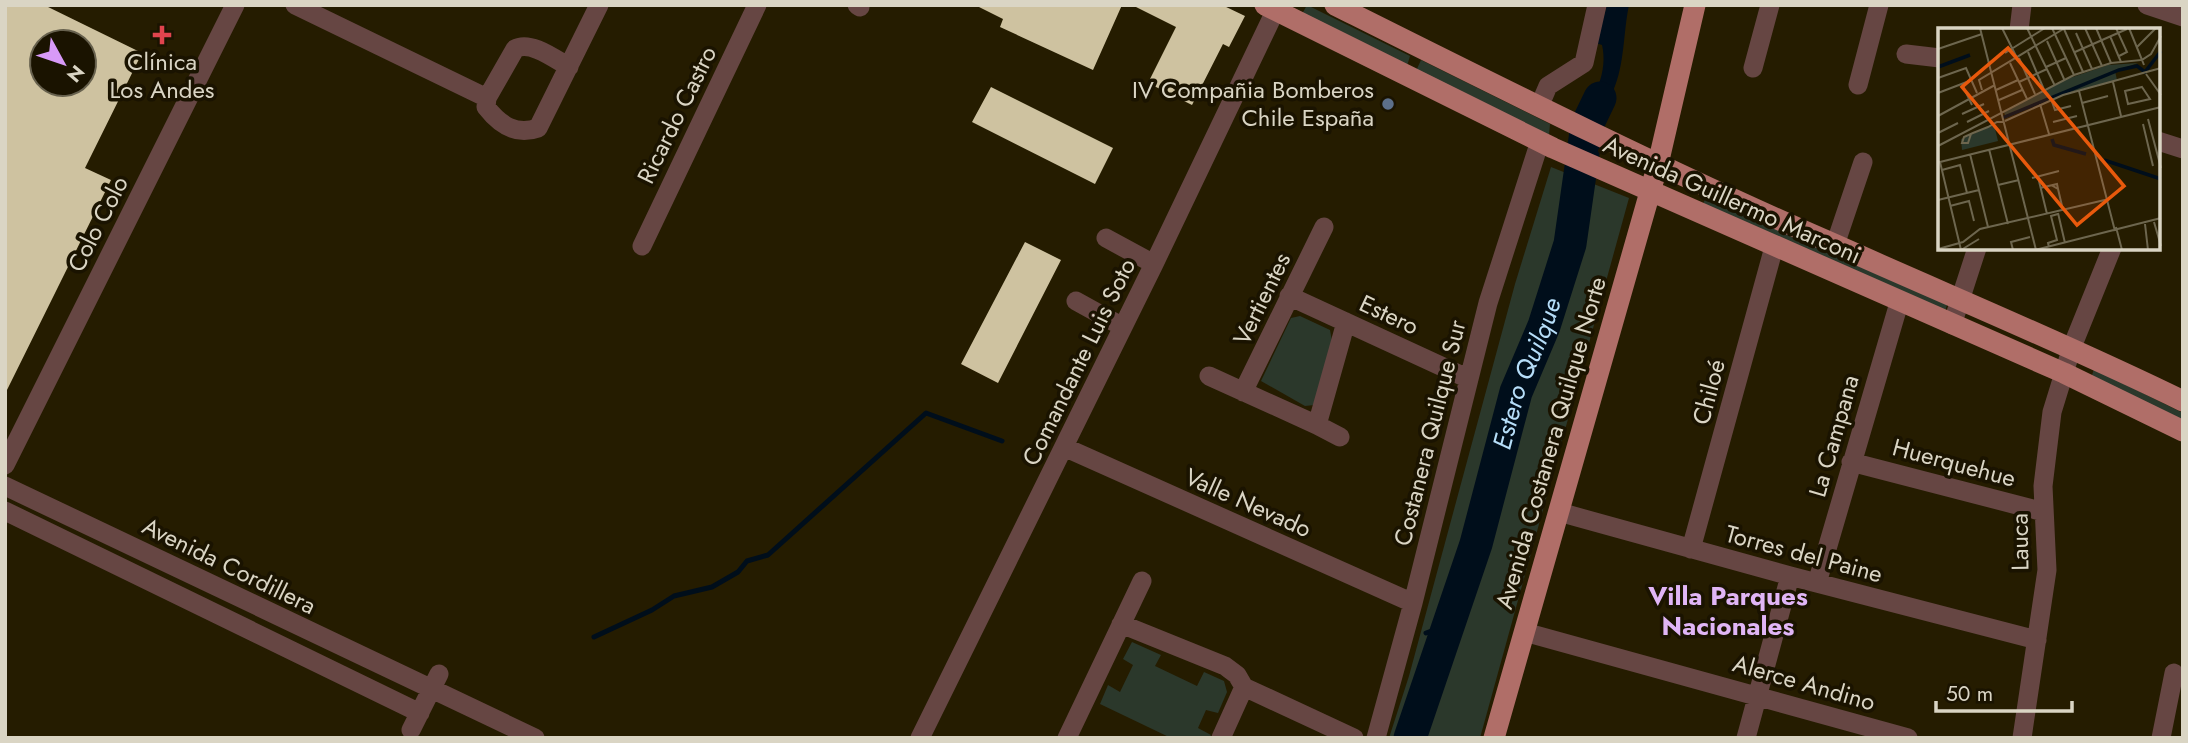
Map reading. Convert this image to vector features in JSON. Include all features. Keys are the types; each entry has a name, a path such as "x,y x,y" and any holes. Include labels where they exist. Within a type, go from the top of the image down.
{"main road":[{"name":"Avenida Guillermo Marconi","path":"1335,5 1563,120 1835,245 2072,347 2183,401"},
{"name":"Avenida Costanera Quilque Norte","path":"1494,738 1658,164 1695,5"},
{"name":"Avenida Guillermo Marconi","path":"1273,7 1546,145 1899,303 2064,373 2183,432"},
{"path":"1408,76 1421,48"}],"street":[{"name":"Colo Colo","path":"5,465 235,5"},
{"path":"295,5 487,98"},
{"path":"569,67 521,46 515,49 487,98 486,107 510,128 527,132 538,128 569,67 599,5"},
{"path":"1754,68 1770,5"},
{"path":"1858,85 1879,5"},
{"path":"2020,28 2022,5"},
{"path":"2147,5 2183,17"},
{"name":"Ricardo Castro","path":"642,246 756,6"},
{"name":"Comandante Luis Soto","path":"920,738 1154,264 1273,7"},
{"path":"1539,107 1548,86 1584,62 1595,7"},
{"path":"1906,54 1938,58"},
{"path":"2160,141 2181,144"},
{"name":"Costanera Quilque Sur","path":"1376,738 1413,603 1488,303 1546,145"},
{"path":"1835,245 1863,162"},
{"name":"Vertientes","path":"1243,392 1324,227"},
{"path":"1106,238 1154,264"},
{"name":"Chiloé","path":"1690,549 1774,247"},
{"path":"1952,325 1976,250"},
{"name":"Lauca","path":"2022,738 2047,570 2043,486 2052,412 2072,347 2111,250"},
{"name":"Estero","path":"1289,296 1469,379"},
{"path":"1076,301 1123,327"},
{"name":"La Campana","path":"1817,583 1899,303"},
{"path":"1317,425 1346,322"},
{"path":"1209,376 1340,437"},
{"name":"Valle Nevado","path":"1064,447 1413,603"},
{"name":"Huerquehue","path":"1851,462 2044,512"},
{"name":"Avenida Cordillera","path":"5,486 435,682 535,738"},
{"name":"Avenida Cordillera","path":"5,511 416,721 435,682"},
{"name":"Torres del Paine","path":"1559,512 2037,640"},
{"path":"1746,738 1790,576"},
{"path":"1067,738 1142,581"},
{"path":"1121,624 1225,666 1237,675 1244,687 1354,738"},
{"name":"Alerce Andino","path":"1524,632 1908,738"},
{"path":"2161,738 2174,673"},
{"path":"1221,738 1244,687"}],"green space":[{"path":"1307,5 1410,56 1407,66 1302,14"},
{"path":"1421,60 1550,124 1549,135 1416,71"},
{"path":"1551,167 1629,198 1480,738 1389,738 1409,676 1515,284"},
{"path":"1707,194 1948,301 1945,312 1703,204"},
{"path":"1300,316 1330,330 1332,341 1314,405 1305,406 1261,381 1291,318"},
{"path":"2094,369 2183,413 2183,423 2091,378"},
{"path":"1132,642 1161,655 1155,666 1197,686 1204,672 1224,681 1227,692 1218,713 1206,710 1198,728 1211,735 1209,738 1171,738 1100,704 1108,685 1120,692 1133,665 1123,659"}],"water":[{"path":"1607,5 1629,5 1620,70 1613,91 1600,114 1599,130 1575,117 1589,103 1602,75 1602,45 1596,43"}],"building":[{"path":"5,5 44,5 91,28 28,28 28,98 98,98 98,31 142,53 85,168 111,180 5,394"},
{"path":"975,5 1122,5 1093,70 1000,27 1003,19"},
{"path":"1132,5 1222,5 1245,16 1229,47 1223,44 1192,105 1148,83 1176,27"},
{"path":"991,87 1113,148 1095,184 972,122"},
{"path":"1025,242 1061,260 998,383 961,364"}],"waterway":[{"name":"Estero Quilque","path":"1410,738 1476,544 1516,392 1544,326 1570,244 1587,125 1600,98"},
{"path":"594,637 652,610 674,596 712,587 738,572 747,561 768,555 926,413 1002,441"},
{"path":"1426,633 1448,625"}],"place":[{"name":"Clínica Los Andes","path":"162,35"},
{"name":"IV Compañia Bomberos Chile España","path":"1388,104"}],"district":[{"name":"Villa Parques Nacionales","path":"1728,611"}]}
